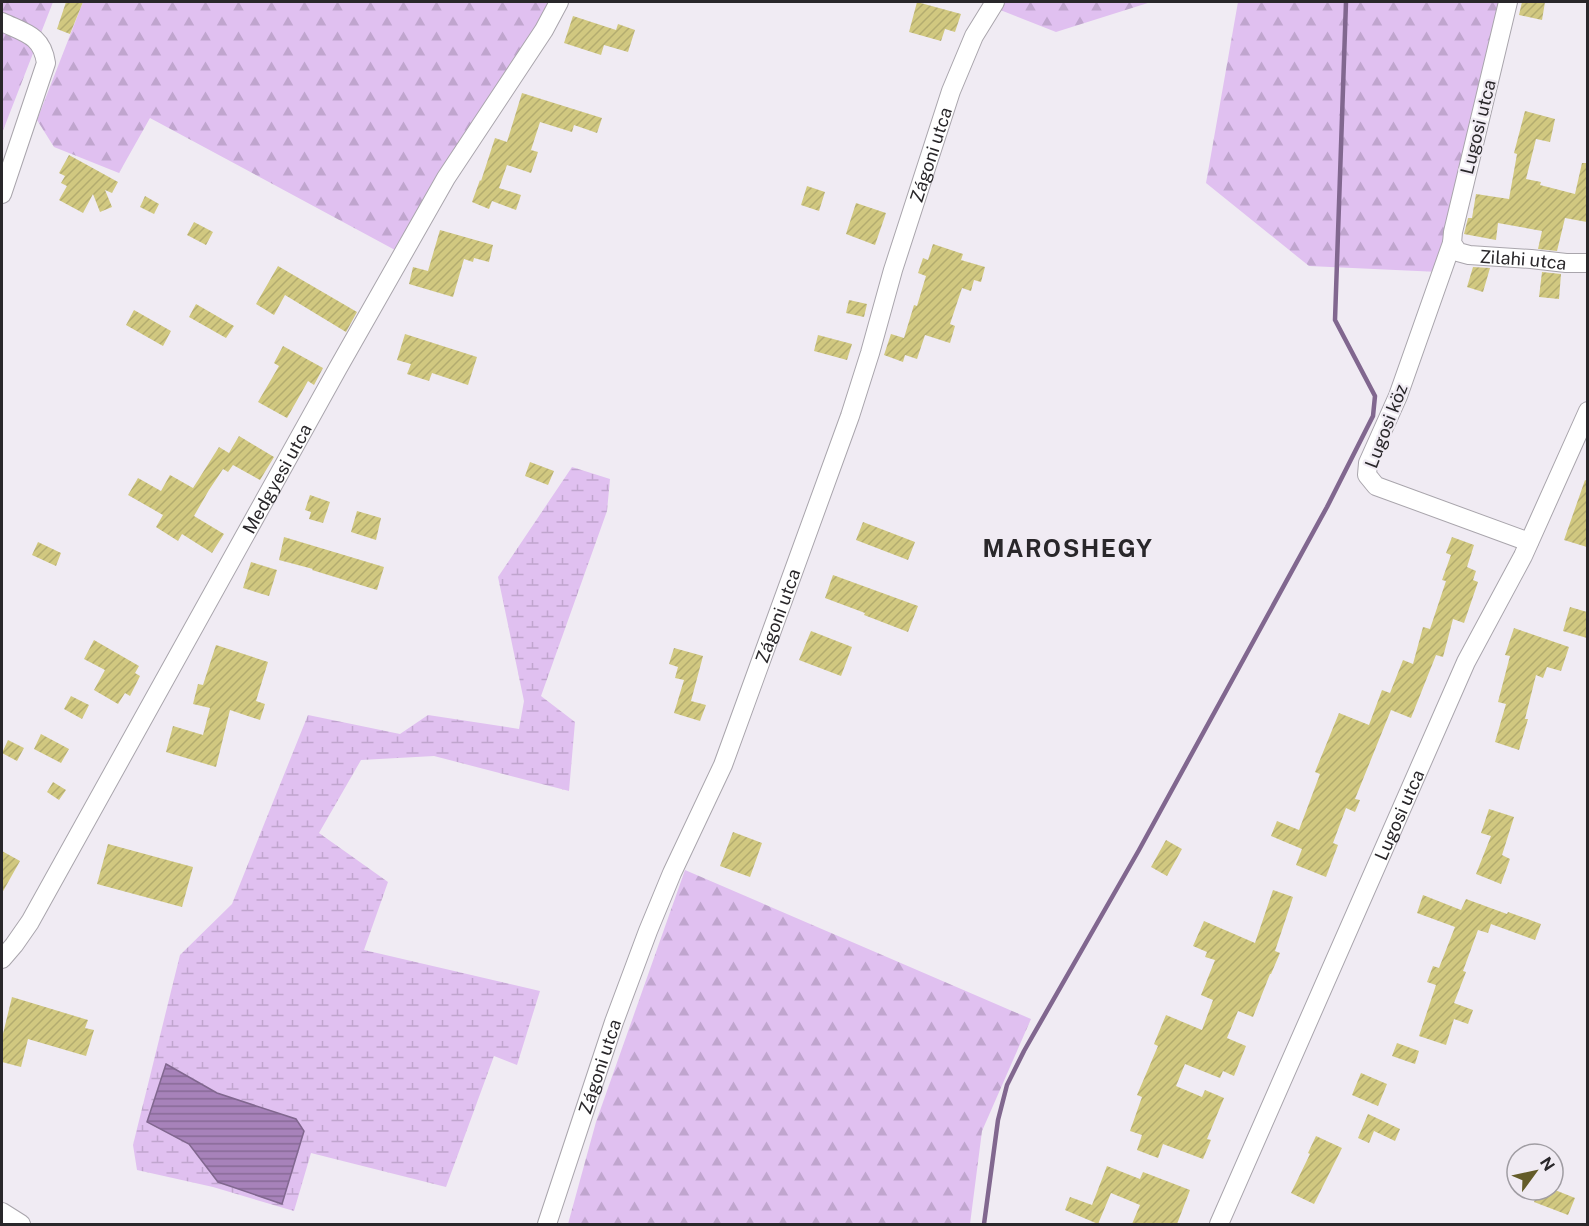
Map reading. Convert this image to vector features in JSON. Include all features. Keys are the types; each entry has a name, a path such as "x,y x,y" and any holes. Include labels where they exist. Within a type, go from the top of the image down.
{"street":[{"name":"Medgyesi utca","path":"2,959 15,945 30,922 446,178 544,30 558,2"},
{"name":"Zágoni utca","path":"548,1224 614,1022 648,931 672,873 723,765 850,416 893,270 951,91 974,36 995,2"},
{"name":"Lugosi utca","path":"1455,248 1453,232 1508,2"},
{"path":"2,22 34,37 45,51 46,63 2,194"},
{"name":"Zilahi utca","path":"1455,248 1469,255 1587,263"},
{"name":"Lugosi köz","path":"1455,248 1398,396 1368,463 1367,475 1376,486 1529,542"},
{"name":"Lugosi utca","path":"1219,1224 1462,673 1529,542 1587,411"},
{"path":"2,1212 21,1224"}],"green space":[{"path":"2,2 53,2 2,133"},
{"path":"83,2 552,2 395,250 150,118 119,173 54,147 37,120"},
{"path":"980,2 1151,2 1056,32"},
{"path":"1238,2 1501,2 1439,272 1309,266 1206,183"},
{"path":"572,467 610,479 607,511 541,696 575,722 569,791 434,756 361,760 319,833 388,882 364,950 540,991 517,1065 494,1056 446,1187 311,1153 294,1211 213,1187 137,1170 133,1145 180,955 232,904 308,715 400,734 428,715 519,729 524,701 498,577"},
{"path":"685,870 1031,1019 982,1131 970,1224 568,1224 596,1122"}],"shaded area":[{"path":"166,1064 217,1093 296,1119 304,1131 282,1204 218,1182 189,1144 147,1122"}],"building":[{"path":"66,2 83,2 70,34 57,29"},
{"path":"917,2 961,14 955,32 945,29 941,41 909,32"},
{"path":"1522,2 1545,2 1542,20 1519,15"},
{"path":"573,16 616,30 618,24 635,30 628,52 604,45 601,55 564,43"},
{"path":"522,93 602,118 597,133 574,125 572,132 540,122 531,150 538,152 531,173 507,165 499,188 521,195 516,210 492,201 489,209 472,202 495,138 507,142"},
{"path":"1525,111 1555,119 1550,142 1536,139 1526,179 1575,194 1582,163 1587,163 1587,222 1565,218 1557,251 1538,249 1542,231 1498,223 1496,240 1464,234 1468,218 1472,218 1476,194 1509,199 1517,154 1514,153"},
{"path":"69,155 118,182 112,193 105,190 112,207 100,212 93,194 83,213 59,200 67,186 61,183 65,176 59,173"},
{"path":"807,186 825,192 819,211 801,205"},
{"path":"145,196 159,204 154,214 140,207"},
{"path":"856,203 886,213 875,245 846,234"},
{"path":"194,222 213,232 206,245 187,235"},
{"path":"440,230 493,245 489,262 474,258 473,262 464,259 453,297 409,284 413,267 428,271"},
{"path":"933,244 963,254 961,260 985,267 981,282 974,280 971,291 962,288 950,324 955,326 950,343 925,335 917,359 905,355 903,362 884,355 891,334 904,338 926,276 918,273 923,258 928,260"},
{"path":"278,266 357,312 346,332 285,295 274,315 256,304"},
{"path":"1473,267 1490,268 1483,292 1467,287"},
{"path":"1542,272 1561,274 1559,299 1539,297"},
{"path":"849,300 867,304 864,317 846,313"},
{"path":"196,304 234,326 226,338 189,317"},
{"path":"134,310 171,331 163,346 126,325"},
{"path":"405,334 477,357 468,385 432,373 429,381 407,374 411,364 397,360"},
{"path":"818,335 852,344 847,360 814,351"},
{"path":"283,346 323,368 314,385 308,381 287,418 258,402 279,366 274,363"},
{"path":"239,436 274,457 260,480 233,465 228,472 223,469 209,490 194,516 224,534 212,553 182,534 178,541 156,527 163,515 128,495 138,478 161,491 170,475 193,488 219,447 229,453"},
{"path":"530,462 554,471 548,485 525,476"},
{"path":"1585,480 1587,481 1587,547 1564,540"},
{"path":"310,495 330,502 323,523 309,519 311,512 305,510"},
{"path":"357,511 381,518 376,540 351,532"},
{"path":"863,522 915,542 908,560 856,540"},
{"path":"284,537 384,567 377,590 279,560"},
{"path":"1452,537 1474,545 1467,567 1476,571 1473,580 1478,582 1464,623 1453,619 1443,657 1436,655 1411,718 1391,710 1355,799 1360,800 1355,812 1346,808 1333,843 1338,845 1326,877 1296,865 1302,849 1271,836 1277,821 1299,830 1320,774 1315,772 1339,713 1369,725 1382,690 1390,693 1403,660 1413,664 1423,627 1430,629 1446,581 1442,580 1451,555 1446,553"},
{"path":"38,542 61,553 56,566 32,555"},
{"path":"251,562 277,570 269,596 243,588"},
{"path":"833,575 918,606 908,632 825,598"},
{"path":"1570,607 1587,612 1587,638 1563,631"},
{"path":"1514,628 1569,647 1561,671 1547,667 1543,678 1536,675 1525,719 1528,719 1519,750 1495,742 1506,704 1498,702 1510,656 1505,655"},
{"path":"811,631 852,647 841,676 799,660"},
{"path":"94,640 139,666 135,673 140,676 130,696 125,693 118,704 94,690 105,670 84,659"},
{"path":"216,645 268,662 256,701 265,704 260,720 230,710 216,767 166,752 173,726 203,735 210,708 193,704 198,684 203,685"},
{"path":"674,648 703,656 691,701 706,705 700,721 674,713 684,680 675,678 678,667 669,664"},
{"path":"71,696 89,705 82,719 64,709"},
{"path":"41,734 69,749 61,763 34,749"},
{"path":"8,740 24,748 17,761 2,753"},
{"path":"53,782 66,790 59,800 47,792"},
{"path":"1489,809 1514,817 1502,855 1510,859 1501,884 1476,874 1491,836 1481,833"},
{"path":"733,832 762,843 750,877 720,866"},
{"path":"1166,840 1182,849 1167,876 1151,867"},
{"path":"108,844 193,867 182,907 97,884"},
{"path":"2,851 20,861 2,893"},
{"path":"1273,890 1293,897 1275,951 1280,953 1253,1017 1238,1011 1227,1038 1246,1046 1234,1076 1223,1071 1220,1078 1185,1064 1176,1086 1202,1097 1205,1090 1224,1098 1207,1139 1211,1140 1203,1159 1163,1144 1158,1158 1137,1150 1142,1135 1130,1131 1142,1097 1137,1095 1158,1046 1154,1044 1166,1015 1202,1030 1213,1000 1201,995 1215,960 1205,957 1207,952 1193,946 1204,921 1255,943"},
{"path":"1423,895 1461,910 1466,899 1541,924 1535,940 1491,924 1488,933 1478,930 1454,1003 1473,1010 1468,1024 1454,1019 1446,1045 1419,1036 1436,985 1427,982 1433,966 1439,968 1455,927 1417,913"},
{"path":"12,997 88,1020 85,1028 94,1030 86,1056 28,1039 21,1067 2,1062 2,1038"},
{"path":"1397,1043 1419,1051 1415,1064 1392,1056"},
{"path":"1361,1073 1387,1084 1378,1106 1352,1095"},
{"path":"1368,1114 1400,1129 1395,1141 1374,1131 1369,1143 1358,1138"},
{"path":"1316,1136 1342,1148 1314,1204 1291,1193"},
{"path":"1107,1166 1140,1179 1143,1172 1190,1190 1177,1224 1132,1224 1140,1205 1111,1193 1098,1224 1065,1210 1070,1197 1092,1205"},
{"path":"1565,1194 1575,1198 1568,1215 1534,1202 1565,1202"}],"waterway":[{"path":"984,1224 998,1120 1007,1085 1327,507 1373,416 1375,396 1335,320 1346,2"}],"district":[{"name":"MAROSHEGY","path":"1068,548"}]}
